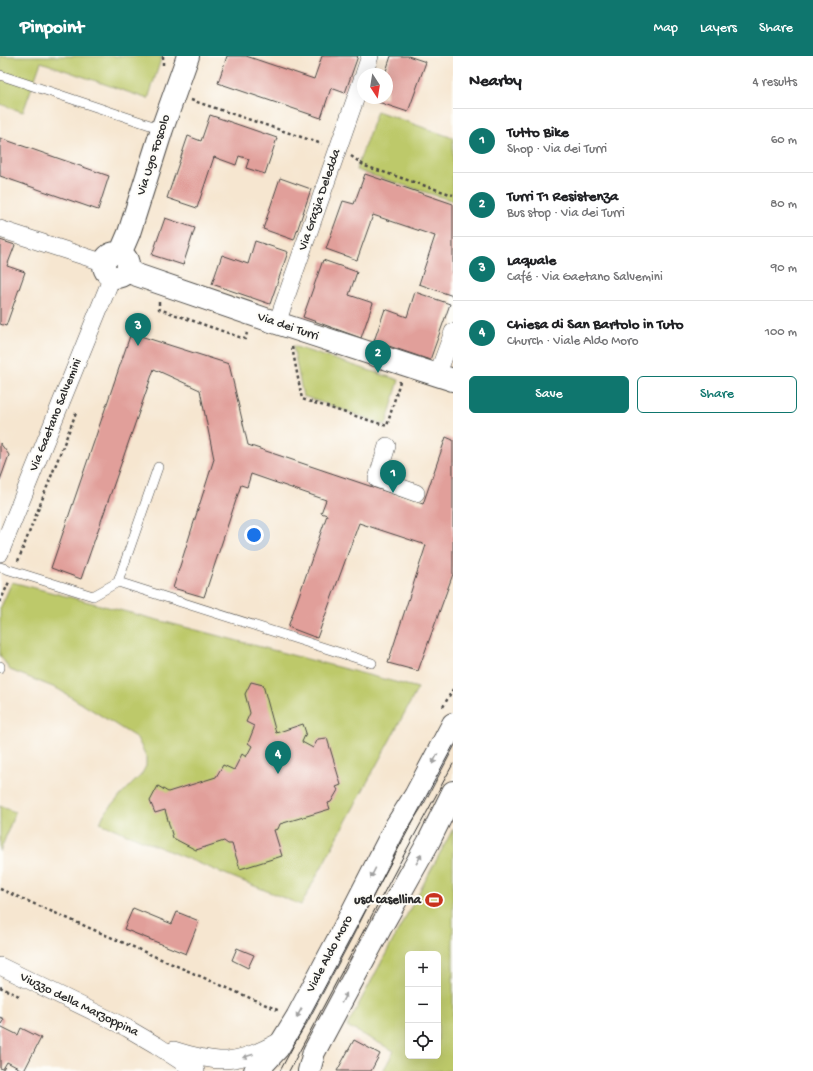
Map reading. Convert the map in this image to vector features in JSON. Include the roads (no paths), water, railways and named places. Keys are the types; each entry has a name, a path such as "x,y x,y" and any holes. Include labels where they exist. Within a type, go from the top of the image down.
{"street":[{"name":"Via Ugo Foscolo","path":"116,266 129,233 162,129 188,56"},
{"path":"366,68 370,56"},
{"name":"Via Grazia Deledda","path":"277,323 357,95"},
{"name":"Via dei Turri","path":"0,229 116,266 134,274 277,323 448,379"},
{"name":"Via Gaetano Salvemini","path":"0,553 116,266"},
{"path":"448,379 453,332"},
{"path":"387,446 377,479 416,493"},
{"name":"Viale Aldo Moro","path":"255,1071 272,1055 283,1040 318,978 396,826 415,796 453,724"},
{"path":"309,1071 314,1052 428,843 453,792"},
{"name":"Viuzzo della Marzoppina","path":"0,966 102,1015 156,1045 196,1071"},
{"name":"Viuzzo della Marzoppina","path":"156,1045 206,1059 225,1060 246,1057 283,1040"},
{"name":"Viuzzo della Marzoppina","path":"156,1045 176,1071"}],"lane":[{"path":"0,75 162,129"},
{"path":"0,567 93,596 118,582 158,467"},
{"path":"118,582 372,663"}],"tram line":[{"path":"280,1071 453,746"},
{"path":"289,1071 453,764"}],"place":[{"name":"Laquale","path":"138,346"},
{"name":"Turri T1 Resistenza","path":"378,373"},
{"name":"Tutto Bike","path":"393,493"},
{"name":"Chiesa di San Bartolo in Tuto","path":"278,774"},
{"name":"usd casellina","path":"434,900"}]}
